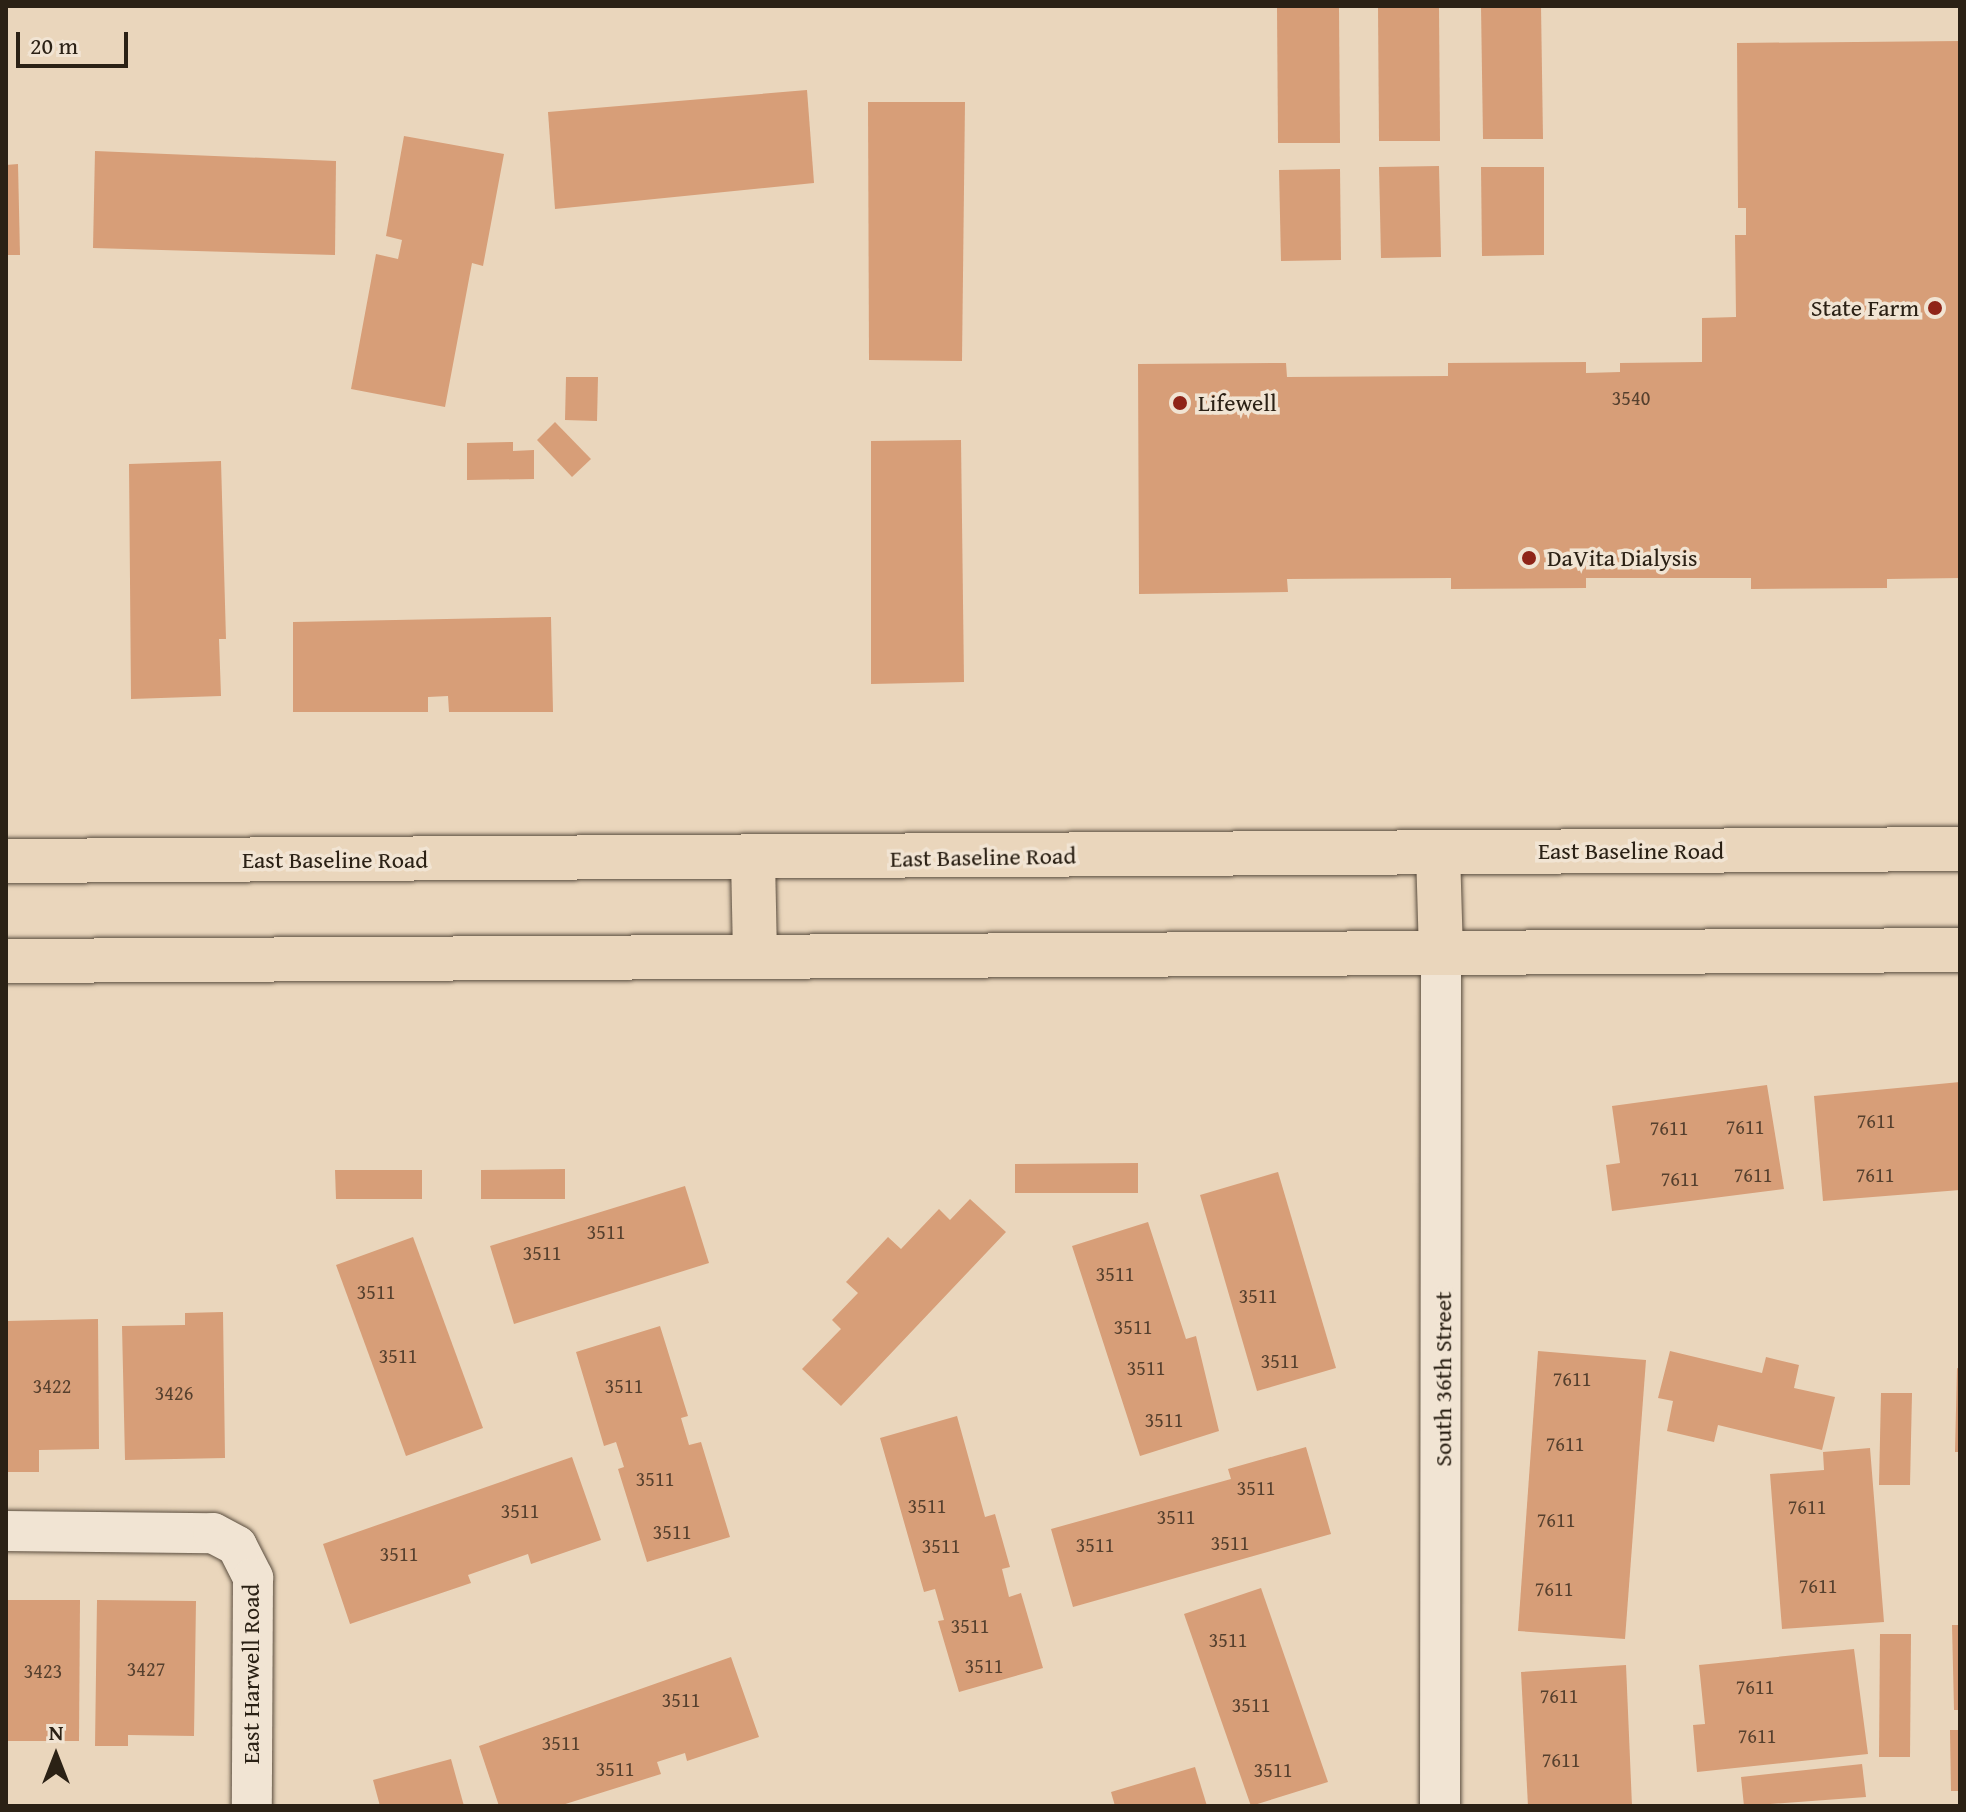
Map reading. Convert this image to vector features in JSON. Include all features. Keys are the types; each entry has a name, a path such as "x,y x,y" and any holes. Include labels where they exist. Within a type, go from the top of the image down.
{"main road":[{"name":"East Baseline Road","path":"6,861 753,859 1960,849"},
{"path":"1438,852 1441,952"},
{"path":"753,859 755,956"},
{"path":"6,961 1960,950"}],"street":[{"name":"South 36th Street","path":"1440,1806 1441,952"},
{"name":"East Harwell Road","path":"6,1531 213,1533 237,1546 253,1578 252,1806"}],"building":[{"path":"1378,6 1439,6 1440,141 1379,141"},
{"path":"1481,6 1541,6 1543,139 1483,139"},
{"path":"1277,8 1339,8 1340,143 1278,143"},
{"path":"1960,41 1960,578 1887,579 1887,588 1751,589 1751,578 1586,578 1586,588 1451,589 1451,578 1287,579 1288,592 1139,594 1138,364 1286,363 1287,377 1448,376 1448,363 1586,362 1586,373 1620,372 1620,363 1702,362 1702,318 1736,317 1735,235 1746,235 1746,208 1738,208 1737,43"},
{"path":"807,90 814,183 555,209 548,112"},
{"path":"868,102 965,102 962,361 869,360"},
{"path":"404,136 504,154 483,266 472,263 445,407 351,389 376,254 398,259 402,240 386,236"},
{"path":"95,151 336,161 335,255 93,248"},
{"path":"18,164 20,255 6,255 6,165"},
{"path":"1439,166 1441,257 1381,258 1379,167"},
{"path":"1481,167 1544,167 1544,255 1482,256"},
{"path":"1340,169 1341,260 1281,261 1279,170"},
{"path":"566,377 598,377 597,421 565,420"},
{"path":"555,422 591,459 572,477 537,440"},
{"path":"961,440 964,682 871,684 871,441"},
{"path":"513,442 513,451 534,450 534,479 467,480 467,443"},
{"path":"221,461 226,639 219,639 221,696 131,699 129,464"},
{"path":"551,617 553,712 449,712 448,696 428,697 428,712 293,712 293,622"},
{"path":"1960,1082 1960,1190 1823,1201 1814,1096"},
{"path":"1767,1085 1784,1189 1612,1211 1606,1165 1620,1163 1612,1106"},
{"path":"1138,1163 1138,1193 1015,1193 1015,1164"},
{"path":"565,1169 565,1199 481,1199 481,1170"},
{"path":"335,1170 422,1170 422,1199 336,1199"},
{"path":"1278,1172 1336,1368 1257,1391 1200,1195"},
{"path":"685,1186 709,1263 514,1324 490,1246"},
{"path":"970,1199 1006,1232 841,1406 802,1369 841,1329 832,1320 858,1293 846,1282 888,1237 901,1249 939,1209 950,1220"},
{"path":"1148,1222 1186,1339 1196,1336 1219,1431 1140,1456 1072,1246"},
{"path":"413,1237 483,1428 406,1456 336,1265"},
{"path":"223,1312 225,1458 125,1460 122,1326 185,1325 185,1313"},
{"path":"98,1319 99,1449 39,1450 39,1472 6,1472 6,1321"},
{"path":"660,1326 688,1416 681,1418 689,1445 701,1442 730,1537 647,1562 618,1469 624,1467 616,1442 604,1446 576,1352"},
{"path":"1538,1351 1646,1360 1625,1639 1518,1631"},
{"path":"1670,1351 1762,1373 1766,1357 1799,1365 1794,1388 1835,1397 1822,1450 1718,1425 1714,1442 1667,1431 1673,1401 1658,1398"},
{"path":"1957,1368 1960,1369 1960,1452 1955,1452"},
{"path":"1881,1393 1912,1393 1910,1485 1879,1485"},
{"path":"957,1416 985,1517 995,1514 1010,1567 1002,1569 1009,1597 1021,1593 1043,1668 959,1692 938,1621 944,1620 935,1589 924,1592 880,1438"},
{"path":"1306,1447 1331,1534 1073,1607 1051,1529 1231,1479 1228,1469"},
{"path":"1870,1448 1884,1622 1782,1629 1770,1474 1824,1470 1823,1452"},
{"path":"572,1457 601,1540 531,1564 528,1554 468,1575 471,1583 350,1624 323,1544"},
{"path":"1261,1588 1328,1782 1251,1806 1184,1614"},
{"path":"6,1600 80,1600 79,1741 6,1741"},
{"path":"97,1600 196,1601 194,1736 128,1735 128,1746 95,1746"},
{"path":"1952,1625 1960,1625 1960,1710 1954,1710"},
{"path":"1880,1634 1911,1634 1910,1757 1879,1757"},
{"path":"1854,1649 1868,1754 1697,1772 1693,1725 1705,1724 1699,1665"},
{"path":"731,1657 759,1737 687,1761 685,1753 657,1762 661,1774 559,1806 499,1806 479,1746"},
{"path":"1626,1665 1632,1806 1528,1806 1521,1672"},
{"path":"1950,1730 1960,1730 1960,1791 1951,1791"},
{"path":"451,1759 464,1806 380,1806 373,1780"},
{"path":"1862,1764 1866,1797 1744,1806 1741,1777"},
{"path":"1195,1767 1207,1806 1115,1806 1111,1792"}],"place":[{"name":"State Farm","path":"1935,308"},
{"name":"Lifewell","path":"1180,403"},
{"name":"DaVita Dialysis","path":"1529,558"}]}
